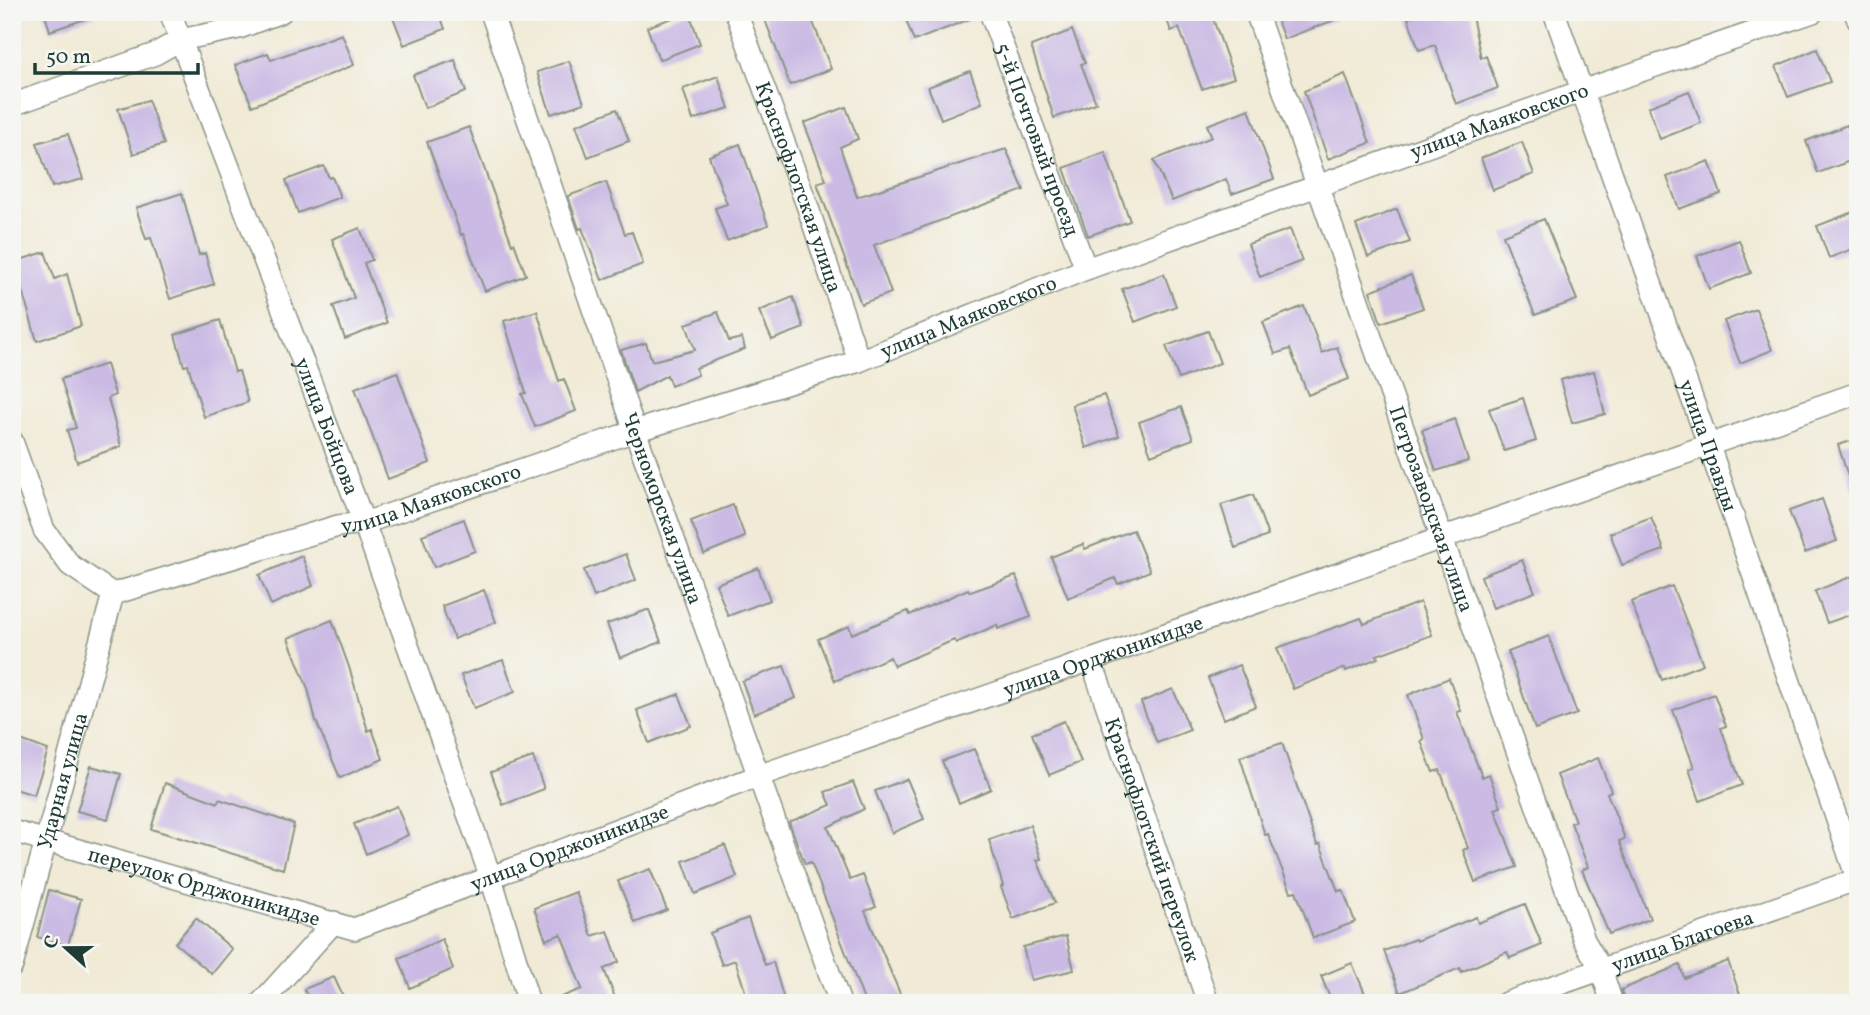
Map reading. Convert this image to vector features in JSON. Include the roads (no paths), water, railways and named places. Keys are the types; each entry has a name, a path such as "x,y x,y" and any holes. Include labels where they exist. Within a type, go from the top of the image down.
{"street":[{"name":"улица Бойцова","path":"170,12 364,523 491,878 529,1003"},
{"path":"12,105 155,54 180,40 239,27 281,12"},
{"name":"Черноморская улица","path":"491,12 635,431 840,1003"},
{"name":"Краснофлотская улица","path":"736,12 807,205 859,361"},
{"name":"5-й Почтовый проезд","path":"990,12 1086,269"},
{"name":"Петрозаводская улица","path":"1256,12 1584,940 1601,969 1612,1003"},
{"name":"улица Правды","path":"1554,12 1709,446 1858,880"},
{"name":"улица Маяковского","path":"113,594 338,526 364,523 635,431 859,361 1086,269 1582,91 1813,12"},
{"path":"1855,12 1858,20"},
{"name":"улица Орджоникидзе","path":"261,1003 344,925 491,878 758,776 1858,393"},
{"path":"12,440 44,530 70,565 113,594"},
{"name":"Ударная улица","path":"12,966 113,594"},
{"name":"Краснофлотский переулок","path":"1097,677 1208,1003"},
{"name":"переулок Орджоникидзе","path":"12,831 344,925"},
{"name":"улица Благоева","path":"1506,1003 1858,880"}]}
